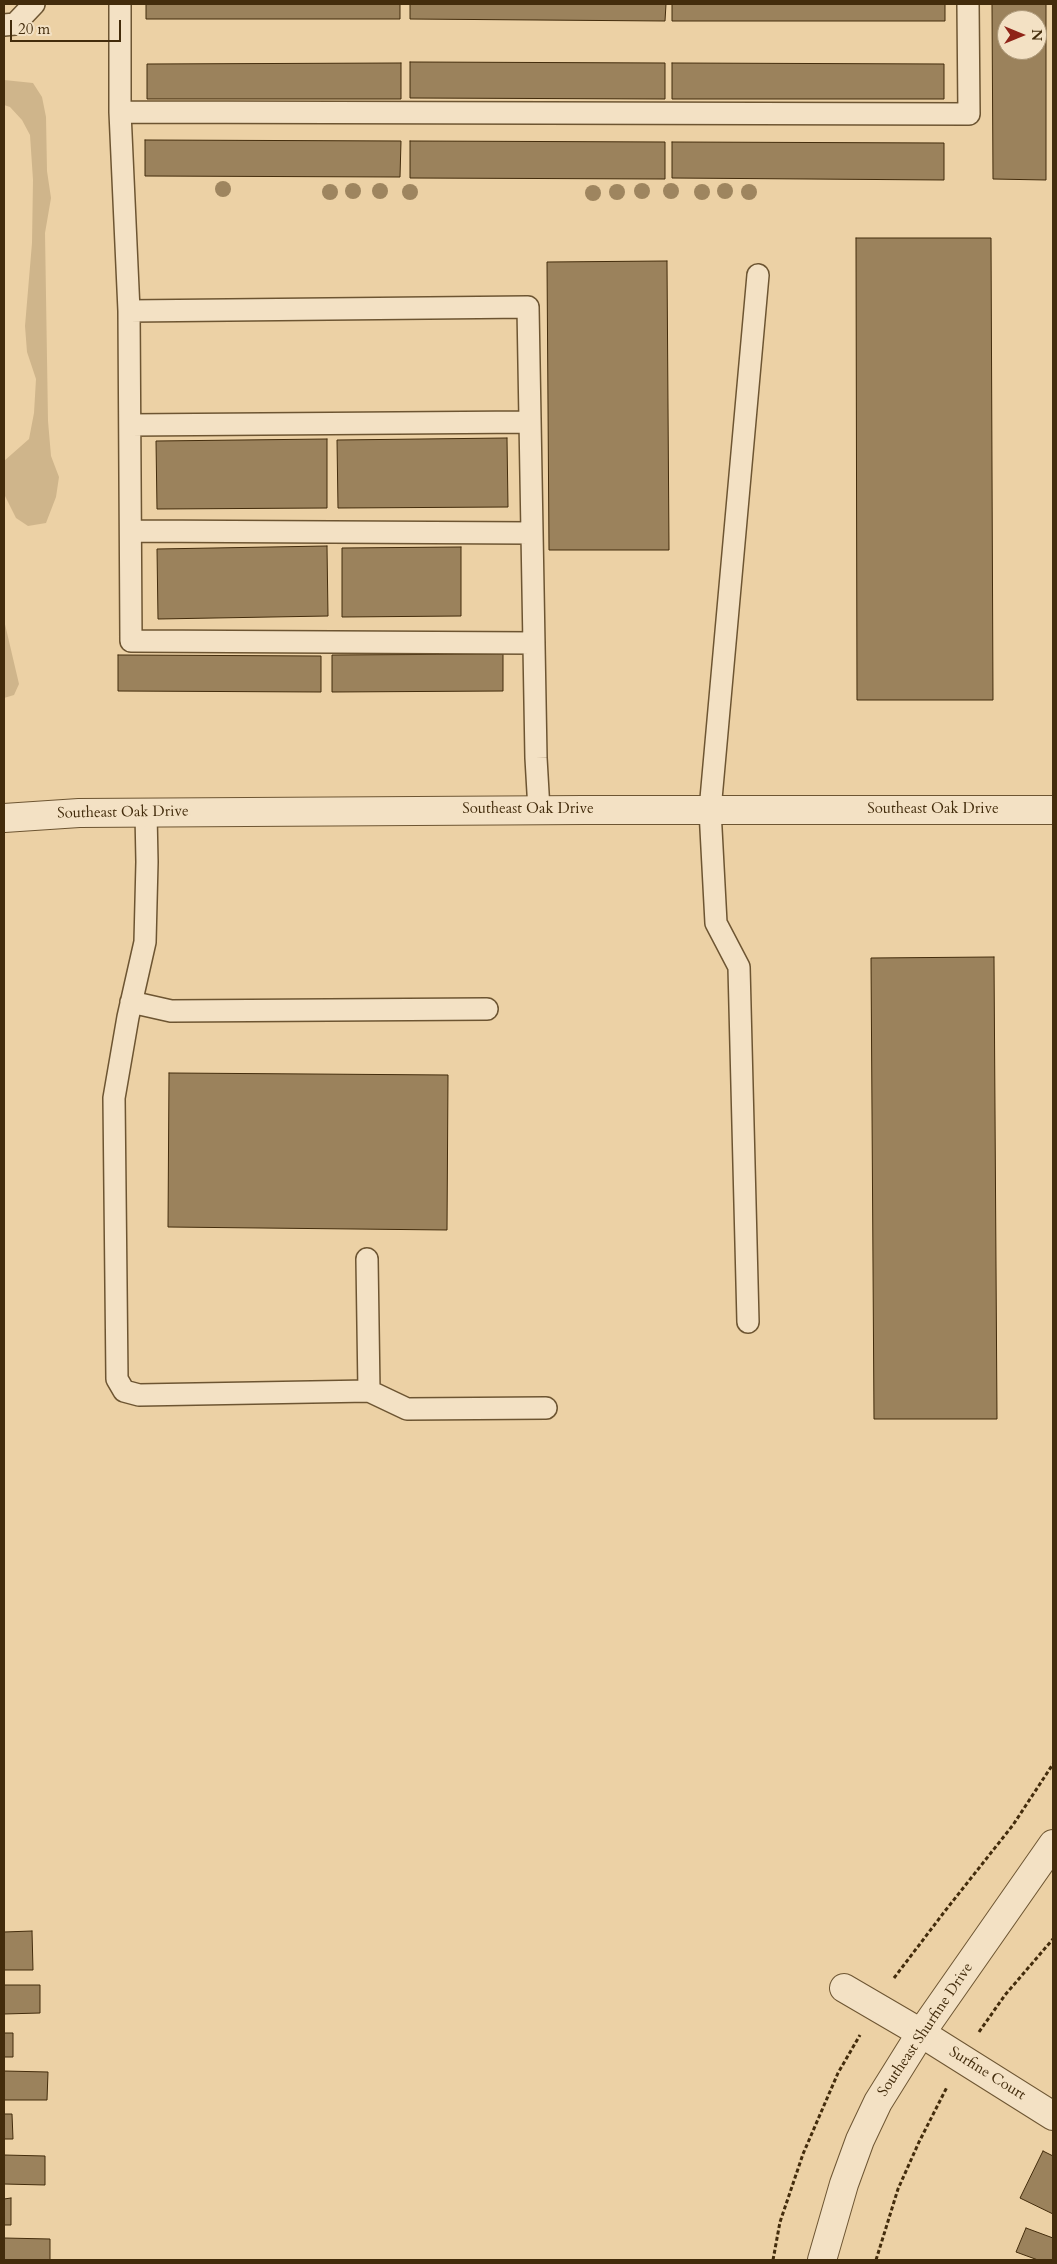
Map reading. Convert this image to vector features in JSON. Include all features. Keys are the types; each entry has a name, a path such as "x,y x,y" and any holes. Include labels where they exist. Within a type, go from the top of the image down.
{"street":[{"name":"Southeast Oak Drive","path":"4,818 38,815 146,813 539,810 1053,810"},
{"name":"Southeast Shurfine Drive","path":"822,2260 832,2221 860,2140 878,2102 921,2033 1053,1844"},
{"name":"Surfine Court","path":"844,1988 921,2033 1053,2116"}],"lane":[{"path":"4,25 15,24 34,4"},
{"path":"120,4 120,112 129,311 131,641 534,642"},
{"path":"120,112 969,114 968,4"},
{"path":"748,1322 739,967 716,924 710,810 758,275"},
{"path":"129,311 528,307 539,810"},
{"path":"130,425 530,422"},
{"path":"131,532 532,533"},
{"path":"146,813 145,942 131,1002 114,1098 117,1380 124,1392 139,1395 369,1392 407,1409 546,1408"},
{"path":"131,1002 171,1012 487,1009"},
{"path":"367,1259 369,1392"}],"shaded area":[{"path":"4,80 33,83 42,97 46,117 47,171 51,198 45,233 48,421 51,456 59,477 56,497 46,523 28,526 16,518 4,494 4,461 29,439 34,413 36,379 27,352 25,326 32,243 33,180 30,135 22,120 10,107 4,105"},
{"path":"4,620 19,684 14,695 4,698"}],"building":[{"path":"146,4 400,4 400,19 146,19"},
{"path":"410,4 666,4 665,21 410,19"},
{"path":"672,4 945,4 945,21 672,21"},
{"path":"992,4 1046,4 1046,10 997,10 997,60 1046,60 1046,180 993,179"},
{"path":"410,62 665,63 665,99 410,98"},
{"path":"401,63 401,99 147,99 147,64"},
{"path":"672,63 944,64 944,99 672,99"},
{"path":"145,140 401,141 400,177 145,176"},
{"path":"410,141 665,142 665,179 410,178"},
{"path":"672,142 944,143 944,180 672,178"},
{"path":"856,238 991,238 993,700 857,700"},
{"path":"667,261 669,550 549,550 547,262"},
{"path":"507,438 508,507 338,508 337,440"},
{"path":"327,439 327,508 157,509 156,441"},
{"path":"327,546 328,616 158,619 157,549"},
{"path":"461,547 461,616 342,617 342,548"},
{"path":"503,654 503,691 332,692 332,655"},
{"path":"118,655 321,656 321,692 118,691"},
{"path":"994,957 997,1419 874,1419 871,958"},
{"path":"169,1073 448,1075 447,1230 168,1227"},
{"path":"32,1931 33,1970 4,1970 4,1932"},
{"path":"4,1985 40,1985 40,2013 4,2014"},
{"path":"4,2033 13,2033 13,2057 4,2057"},
{"path":"4,2071 48,2072 47,2100 4,2100"},
{"path":"4,2114 12,2114 13,2139 4,2139"},
{"path":"1043,2151 1053,2156 1053,2214 1020,2198"},
{"path":"4,2155 45,2156 45,2185 4,2184"},
{"path":"11,2198 11,2225 4,2225 4,2199"},
{"path":"1026,2228 1053,2238 1053,2260 1038,2260 1016,2252"},
{"path":"4,2238 50,2239 50,2260 4,2260"}]}
